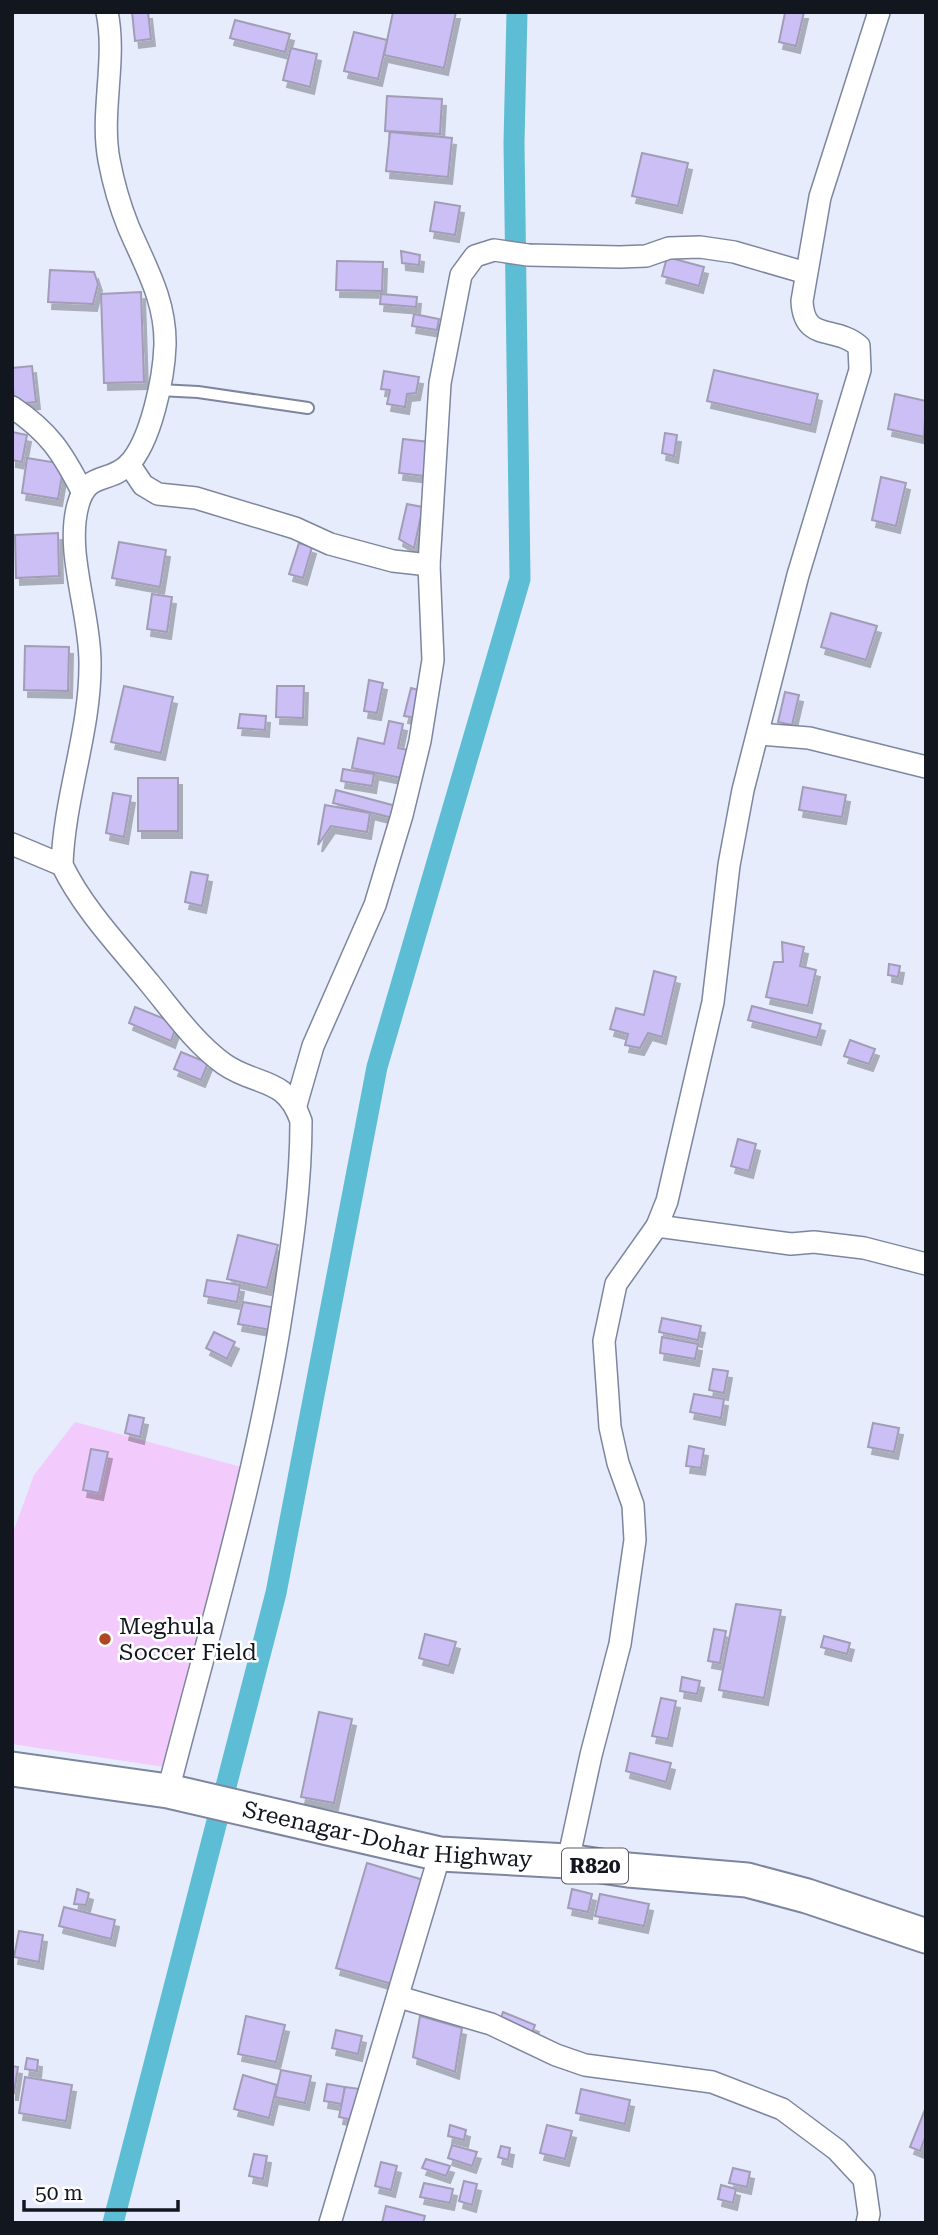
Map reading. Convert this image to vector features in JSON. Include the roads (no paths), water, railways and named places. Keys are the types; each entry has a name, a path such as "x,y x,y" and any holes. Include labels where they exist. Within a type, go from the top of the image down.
{"main road":[{"name":"Sreenagar-Dohar Highway","path":"12,1769 177,1793 440,1854 568,1861 628,1870 747,1880 807,1896 926,1936"}],"street":[{"path":"107,12 109,158 128,225 162,304 165,345 159,390 143,441 129,464 115,474 95,479 82,491 74,534 90,663 62,865 71,884 103,927 188,1030 237,1073 286,1091 296,1105 301,1133 297,1213 273,1374 177,1793"},
{"path":"568,1861 591,1755 620,1644 635,1540 633,1505 618,1463 610,1427 604,1341 617,1284 657,1226 667,1201 713,1002 729,865 758,734 798,575 862,356 859,346 851,339 810,327 803,317 806,272 820,197 879,12"},
{"path":"296,1105 313,1046 375,905 402,815 420,741 433,660 429,565 440,383 461,275 475,256 494,250 528,255 620,257 646,256 669,248 700,247 734,252 806,272"},
{"path":"12,407 36,423 61,449 82,491"},
{"path":"129,464 143,485 158,494 196,498 295,528 330,544 393,561 429,565"},
{"path":"758,734 809,738 926,767"},
{"path":"12,844 62,865"},
{"path":"657,1226 791,1244 814,1242 864,1248 926,1264"},
{"path":"330,2223 440,1854"},
{"path":"399,1997 491,2024 556,2055 585,2065 712,2082 782,2109 837,2150 864,2179 869,2214 867,2223"}],"lane":[{"path":"159,390 198,392 308,408"}],"waterway":[{"path":"113,2223 276,1593 377,1067 520,579 514,143 517,12"}],"place":[{"name":"Meghula Soccer Field","path":"105,1639"}]}
